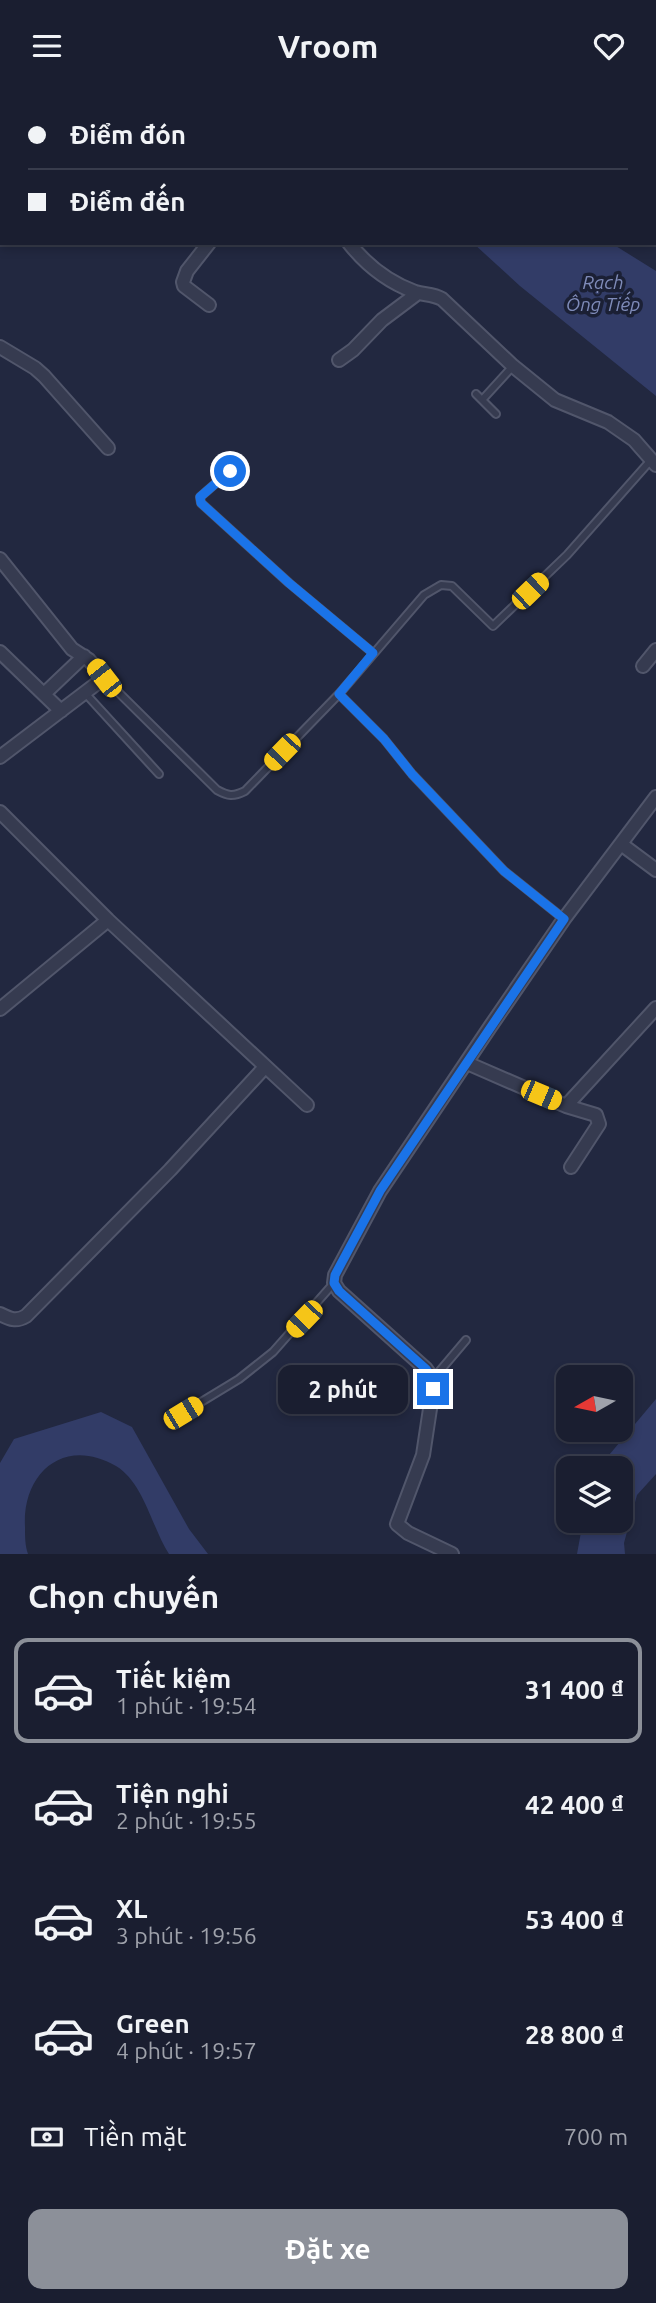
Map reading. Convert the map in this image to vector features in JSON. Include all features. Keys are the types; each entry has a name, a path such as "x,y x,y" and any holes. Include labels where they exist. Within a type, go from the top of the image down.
{"street":[{"path":"207,245 187,271 183,282 184,286 209,305"},
{"path":"351,245 372,269 418,293 435,295 442,299 513,366 555,400 608,422 634,440 654,463"},
{"path":"339,361 382,320 418,293"},
{"path":"0,347 44,376 108,448"},
{"path":"0,559 72,649 86,658 104,678 0,757"},
{"path":"643,666 656,650"},
{"path":"0,652 61,711"},
{"path":"44,694 86,658"},
{"path":"452,1554 408,1534 397,1524 424,1455 433,1379 426,1369 339,1291 334,1283 335,1275 380,1191 564,919 656,797"},
{"path":"0,812 108,920 307,1105"},
{"path":"621,844 656,870"},
{"path":"0,1009 108,920"},
{"path":"566,1106 656,1008"},
{"path":"467,1063 566,1106 596,1115 599,1123 571,1167"},
{"path":"0,1314 11,1319 26,1316 170,1170 265,1067"}],"lane":[{"path":"482,400 513,366"},
{"path":"476,394 496,414"},
{"path":"104,678 217,790 231,796 245,791 339,694 424,595 441,585 452,586 493,626 567,555 654,463"},
{"path":"230,471 200,497 201,503 289,583 373,653"},
{"path":"85,693 159,774"},
{"path":"339,694 384,739 412,774 504,871 564,919"},
{"path":"183,1413 239,1379 272,1352 334,1283"},
{"path":"433,1379 466,1340"}],"water":[{"name":"Rạch Ông Tiếp","path":"475,245 614,245 656,271 656,396 520,286"},
{"path":"656,1399 656,1474 637,1495 633,1510 633,1456 608,1456 620,1442 634,1442 634,1425"},
{"path":"101,1412 132,1427 189,1529 208,1554 169,1554 141,1494 126,1474 116,1466 97,1458 80,1455 64,1458 50,1465 39,1476 31,1490 26,1507 25,1527 28,1554 0,1554 0,1463 14,1439"},
{"path":"581,1533 627,1533 625,1554 577,1554"}],"route":[{"path":"230,471 200,497 201,503 289,583 373,653 339,694 384,739 412,774 504,871 564,919 380,1191 335,1275 334,1283 339,1291 426,1369 433,1379 433,1389"}]}
